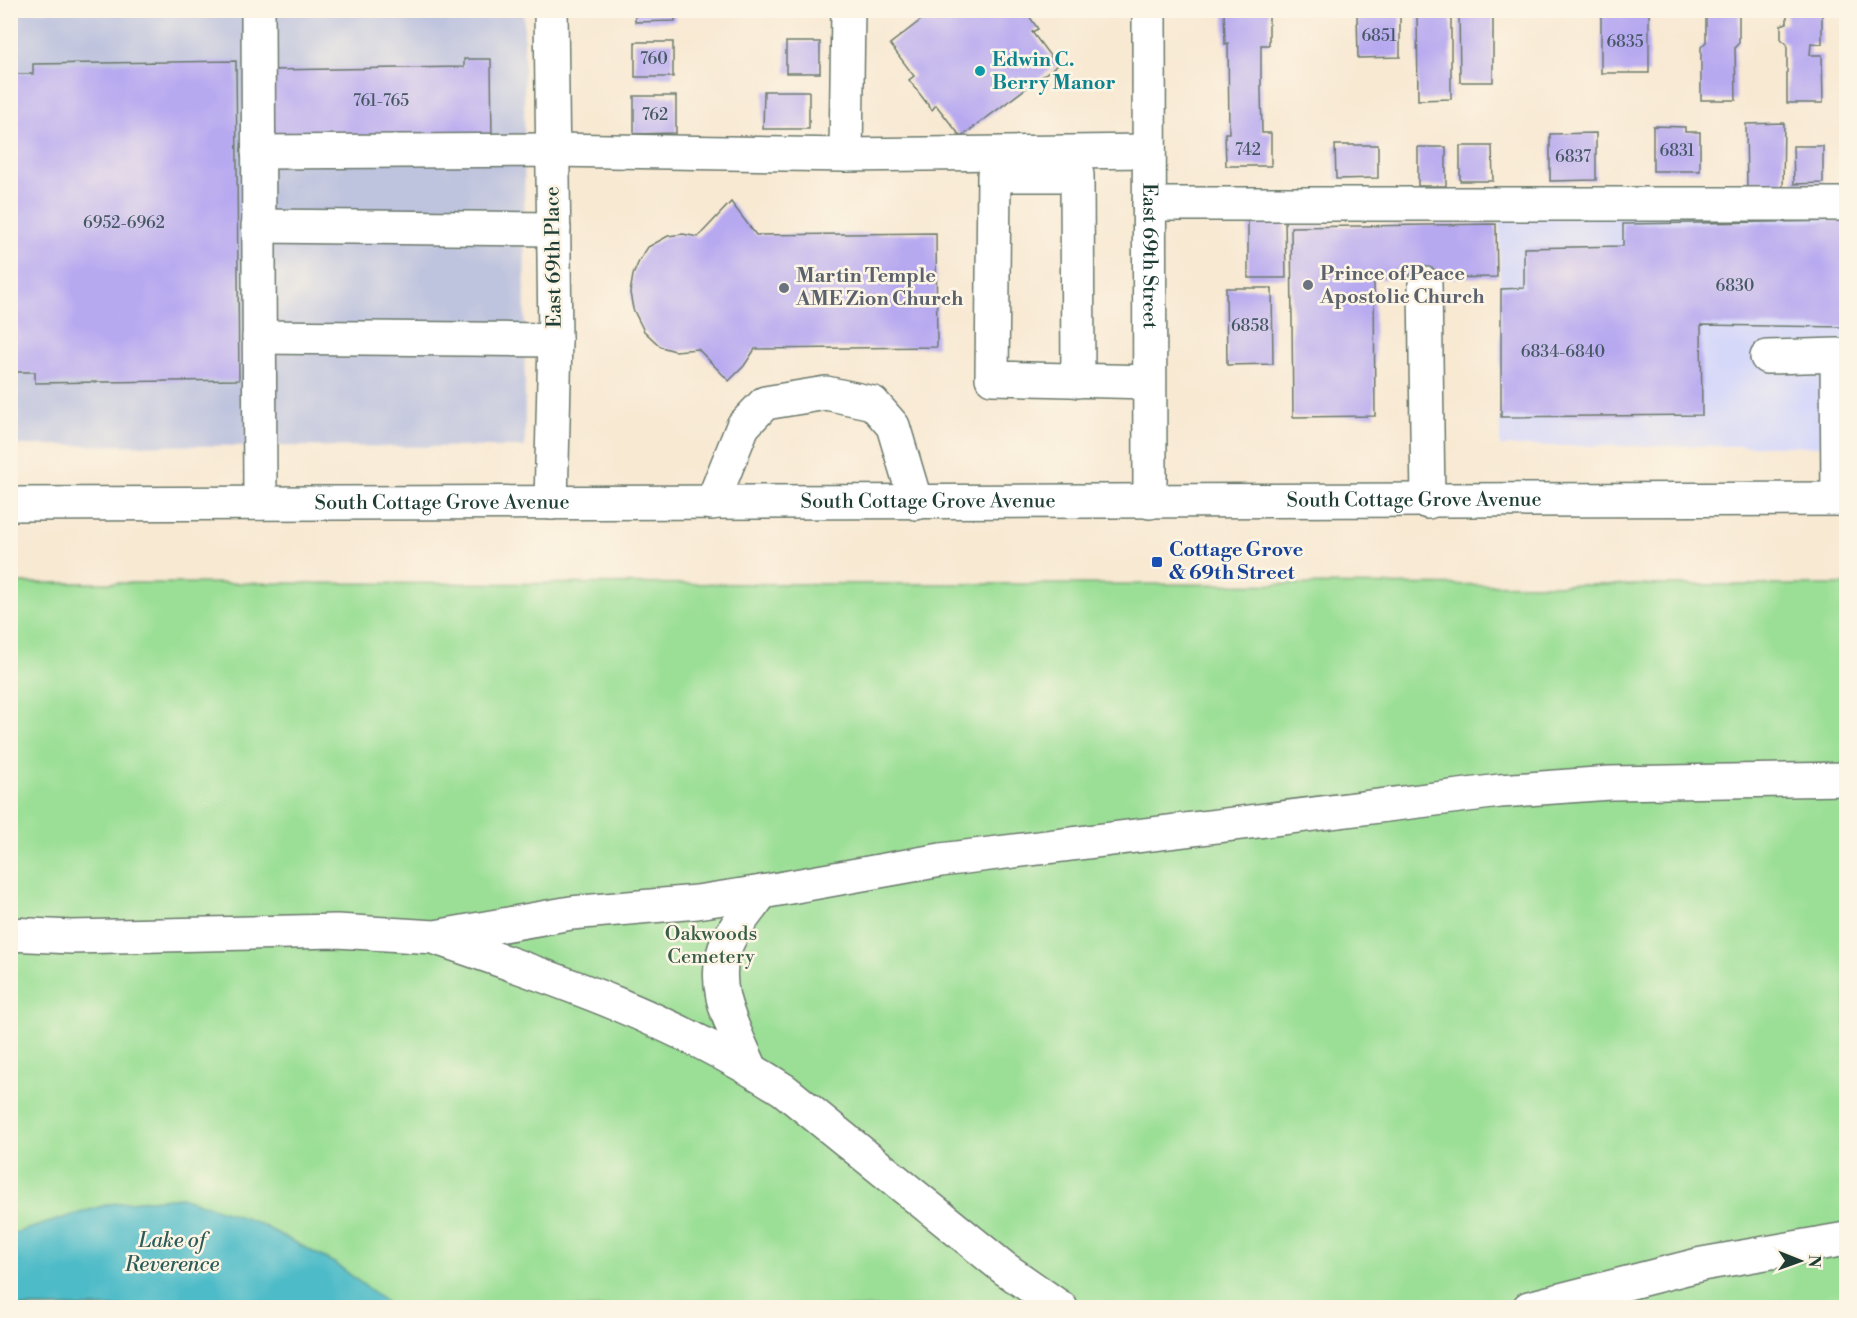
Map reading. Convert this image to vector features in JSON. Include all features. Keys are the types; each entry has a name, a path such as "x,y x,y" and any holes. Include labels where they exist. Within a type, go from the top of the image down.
{"main road":[{"path":"258,10 260,503"},
{"name":"East 69th Place","path":"551,10 555,340 551,503"},
{"path":"846,155 848,10"},
{"name":"East 69th Street","path":"1149,10 1150,502"},
{"path":"258,152 553,150 846,155 1053,164 1077,175 1078,381"},
{"path":"1149,152 1053,164 994,175 992,378 1149,382"},
{"path":"1149,204 1846,204"},
{"path":"258,226 554,229"},
{"path":"1425,284 1428,502"},
{"path":"259,337 555,340"},
{"path":"1767,357 1836,355 1842,499"},
{"path":"712,503 743,426 765,402 826,393 873,403 893,426 916,503"},
{"name":"South Cottage Grove Avenue","path":"10,504 1428,502 1842,499"},
{"path":"10,934 70,937 337,931 435,937 571,913 697,902 941,860 1500,791 1610,783 1846,779"},
{"path":"751,1068 729,1018 721,989 720,964 728,941 762,892"},
{"path":"435,937 595,993 690,1036 751,1068 784,1090 1004,1268 1061,1308"},
{"path":"1530,1308 1702,1264 1846,1239"}],"shaded area":[{"path":"11,11 524,11 525,447 11,445"},
{"path":"1500,204 1846,204 1846,446 1500,446"}],"green space":[{"name":"Oakwoods Cemetery","path":"11,583 1846,585 1846,1307 11,1308"}],"water":[{"name":"Lake of Reverence","path":"181,1197 256,1222 336,1264 392,1307 11,1307 11,1234 109,1204"}],"building":[{"path":"635,10 675,10 675,21 635,22"},
{"name":"Edwin C. Berry Manor","path":"934,10 1025,10 1038,29 1032,32 1057,65 961,137 936,105 932,110 909,80 914,76 890,44"},
{"path":"1224,10 1269,10 1269,45 1261,45 1261,90 1262,133 1271,133 1271,166 1226,166 1225,133 1229,133 1228,43 1225,44"},
{"path":"1459,10 1493,10 1493,82 1460,82"},
{"path":"1601,10 1649,10 1649,73 1601,73"},
{"path":"1706,10 1739,10 1739,43 1735,47 1736,100 1701,100 1701,47 1706,42"},
{"path":"1787,10 1822,10 1822,44 1811,43 1810,55 1822,55 1823,103 1787,103 1787,44 1781,39 1781,25 1787,23"},
{"path":"1451,12 1451,99 1418,100 1417,13"},
{"path":"1357,14 1400,14 1400,57 1358,58"},
{"path":"635,42 673,42 673,77 635,77"},
{"path":"786,42 820,42 820,73 786,73"},
{"path":"464,59 491,59 492,141 279,143 271,131 270,70 464,67"},
{"path":"236,61 239,380 35,383 35,372 10,372 10,74 33,74 33,64"},
{"path":"764,91 809,91 809,129 763,129"},
{"path":"634,96 676,96 676,133 634,134"},
{"path":"1784,123 1783,189 1747,189 1746,124"},
{"path":"1653,126 1685,127 1685,132 1700,132 1700,171 1653,171"},
{"path":"1596,133 1596,180 1550,181 1550,134"},
{"path":"1335,145 1378,145 1378,178 1336,179"},
{"path":"1460,146 1492,146 1493,181 1460,181"},
{"path":"1793,146 1823,146 1823,183 1794,184"},
{"path":"1418,147 1446,147 1446,186 1418,186"},
{"name":"Martin Temple AME Zion Church","path":"731,202 756,235 936,233 937,347 755,349 744,366 729,381 698,349 675,351 661,347 644,331 633,309 630,293 633,275 639,261 648,247 668,236 683,234 698,237"},
{"path":"1248,219 1285,219 1286,278 1248,278"},
{"path":"1846,221 1846,327 1701,325 1702,415 1501,417 1501,289 1524,288 1524,248 1623,246 1623,224"},
{"path":"1496,224 1497,277 1374,279 1375,416 1293,417 1291,227"},
{"path":"1226,288 1272,288 1273,364 1227,365"}],"place":[{"name":"Edwin C. Berry Manor","path":"980,71"},
{"name":"Prince of Peace Apostolic Church","path":"1308,285"},
{"name":"Martin Temple AME Zion Church","path":"784,288"},
{"name":"Cottage Grove & 69th Street","path":"1157,562"}]}
